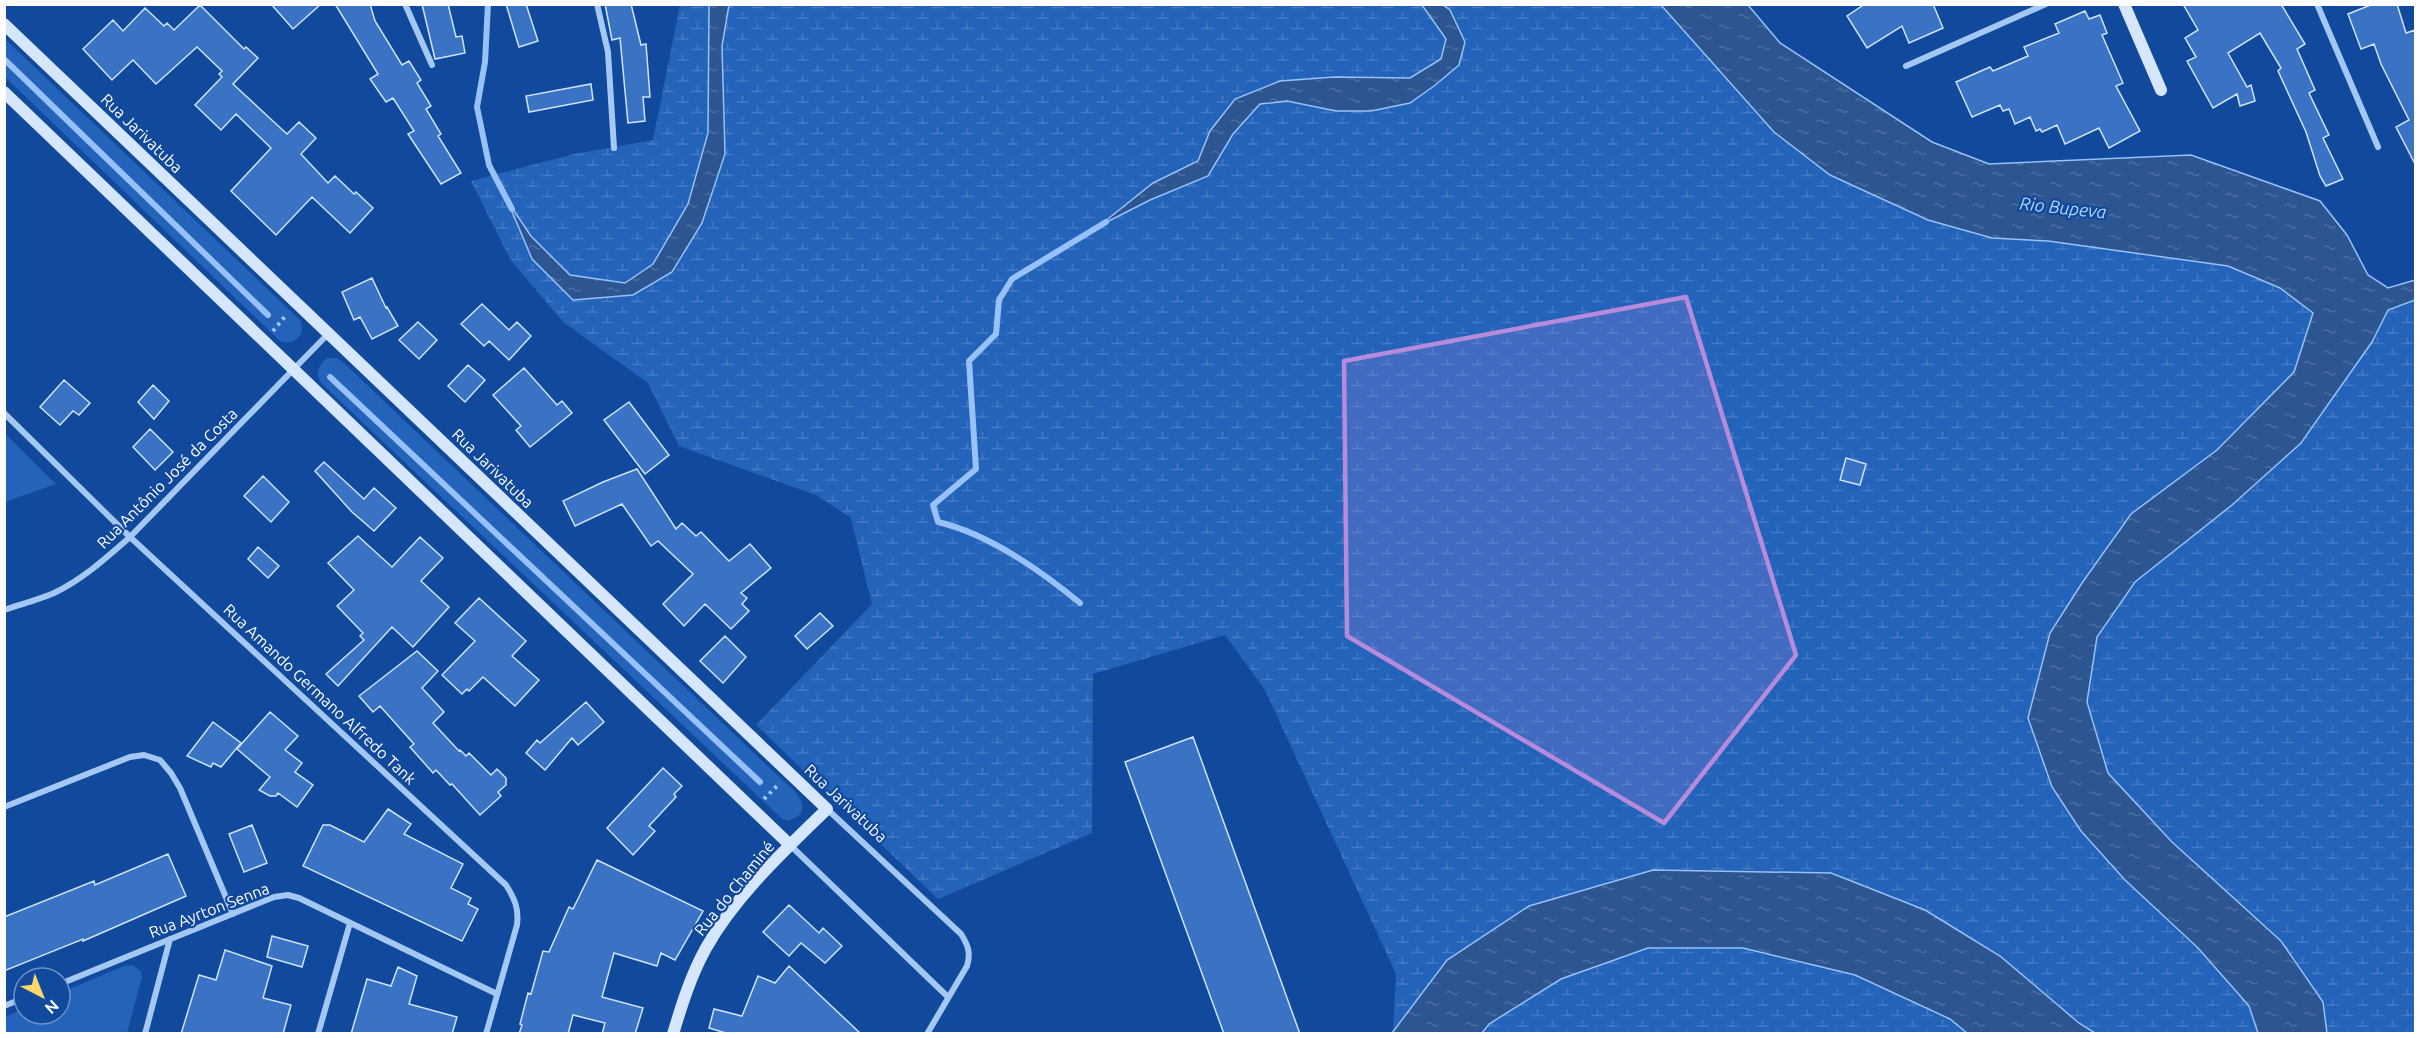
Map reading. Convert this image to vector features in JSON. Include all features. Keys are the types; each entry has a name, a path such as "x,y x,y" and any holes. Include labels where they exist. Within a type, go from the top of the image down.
{"street":[{"path":"405,4 432,65"},
{"path":"597,4 609,52 614,148"},
{"path":"1906,66 2046,4"},
{"path":"2124,4 2161,90"},
{"path":"2317,4 2378,147"},
{"name":"Rua Jarivatuba","path":"4,24 790,774 962,934 969,947 970,958 948,997"},
{"path":"4,92 948,997 927,1034"},
{"name":"Rua Antônio José da Costa","path":"4,609 71,584 130,537 328,334"},
{"name":"Rua Amando Germano Alfredo Tank","path":"4,413 130,537 506,885 519,913 486,1034"},
{"path":"4,807 130,757 144,754 160,760 180,788 233,914"},
{"name":"Rua do Chaminé","path":"673,1034 692,977 707,946 736,906 826,808"},
{"name":"Rua Ayrton Senna","path":"72,979 274,897 288,895 299,898 497,994"},
{"path":"318,1034 350,923"},
{"path":"145,1034 170,939"}],"path":[{"path":"264,340 297,303"},
{"path":"753,810 790,774"}],"highlighted area":[{"path":"1686,297 1796,655 1664,823 1347,636 1344,361"}],"green space":[{"path":"1422,4 1446,39 1442,59 1410,78 1334,77 1280,81 1210,131 1198,161 1153,183 1103,224 1150,200 1208,176 1233,134 1260,104 1287,101 1336,111 1410,103 1459,65 1450,11 1443,5 1661,5 1682,28 1992,238 2048,241 2228,266 2280,288 2313,313 2294,372 2217,450 2131,514 2050,633 2125,880 2198,948 2249,1006 2258,1033 2095,1033 1925,910 1447,960 1393,1031 1396,974 1265,690 1225,635 1093,674 1092,833 938,899 756,725 872,604 851,518 816,495 679,446 648,383 563,322 510,259 471,181 574,154 653,140 680,5 709,5 708,133 688,205 653,264 625,283 570,275 531,236 511,206 573,300 633,295 725,154 722,46 729,5"},
{"path":"4,38 301,321 302,330 295,341 287,343 280,341 5,77"},
{"path":"2415,300 2415,1033 2327,1033 2323,1002 2108,773 2087,703 2097,637 2135,582 2232,505 2301,443 2372,342 2388,310"},
{"path":"327,358 337,358 345,364 796,792 802,804 799,816 788,821 782,819 324,386 319,379 318,372"},
{"path":"5,433 56,484 5,502"},
{"path":"1648,948 1743,948 1855,975 1950,1019 1967,1033 1482,1034 1489,1024 1561,979"},
{"path":"132,965 141,971 142,977 127,1033 5,1033 5,1017 12,1014 12,1026 72,1026 72,988 124,966"}],"water":[{"path":"709,5 729,5 722,46 725,154 702,223 672,272 633,295 573,300 532,259 508,202 531,236 570,275 625,283 653,264 688,204 708,133"},
{"path":"1422,5 1443,5 1450,10 1465,42 1459,65 1410,103 1371,111 1336,111 1287,101 1260,104 1233,134 1208,176 1150,200 1099,226 1153,183 1198,161 1210,131 1235,99 1280,81 1334,77 1410,78 1441,59 1446,39"},
{"name":"Rio Bupeva","path":"1661,5 1748,5 1780,43 1932,142 1989,164 2191,155 2320,201 2347,235 2368,275 2388,288 2415,280 2415,300 2388,310 2372,342 2301,443 2232,505 2135,582 2097,637 2087,702 2108,773 2172,842 2281,941 2323,1002 2327,1033 2258,1033 2249,1006 2198,948 2125,880 2081,831 2052,787 2028,718 2050,633 2082,583 2131,514 2217,450 2294,372 2313,313 2280,288 2228,266 2048,241 1992,238 1928,220 1830,175 1774,132"},
{"path":"1653,870 1831,873 1925,910 2000,956 2079,1023 2095,1033 1967,1033 1950,1019 1855,975 1743,948 1648,948 1561,979 1489,1024 1482,1033 1392,1033 1447,960 1529,906"}],"building":[{"path":"271,4 321,4 293,29"},
{"path":"335,4 370,4 375,21 402,65 409,61 421,80 417,83 431,106 426,109 441,134 438,136 461,173 441,184 408,134 414,131 393,98 386,102 370,79 378,74"},
{"path":"422,4 448,4 456,37 462,36 465,53 435,59"},
{"path":"506,4 526,4 538,41 519,47"},
{"path":"605,4 631,4 641,45 646,44 650,97 643,97 645,121 628,123 620,38 612,40"},
{"path":"1865,4 1933,4 1943,28 1909,43 1902,26 1867,48 1847,16"},
{"path":"2183,4 2281,4 2305,44 2297,49 2315,90 2309,93 2329,135 2323,138 2343,179 2326,186 2320,176 2306,132 2278,71 2281,68 2260,33 2228,53 2247,87 2251,85 2255,101 2240,106 2237,94 2213,108 2187,61 2196,57 2185,38 2198,30"},
{"path":"2373,4 2397,4 2406,33 2415,30 2415,164 2396,127 2409,120 2381,64 2374,44 2361,49 2348,14"},
{"path":"200,5 244,49 246,47 258,58 233,84 287,134 299,122 316,138 301,154 328,183 335,176 373,208 350,233 312,197 276,235 231,191 271,148 236,114 221,130 195,105 222,77 219,74 222,71 197,47 156,84 133,60 112,80 83,49 113,20 123,31 145,8 164,26 167,23 174,30"},
{"path":"2085,11 2089,19 2100,15 2107,33 2102,35 2123,83 2116,86 2140,131 2109,148 2099,128 2065,144 2057,125 2042,132 2040,129 2036,131 2030,117 2015,124 2009,109 2003,111 2000,105 1972,117 1956,82 1990,67 1993,71 2028,56 2024,47 2059,33 2055,24"},
{"path":"591,84 593,100 529,112 526,96"},
{"path":"372,278 386,308 398,326 372,339 360,317 354,320 342,292"},
{"path":"482,304 509,330 517,322 531,336 509,360 489,341 484,346 461,324"},
{"path":"418,322 437,340 419,359 399,340"},
{"path":"468,365 485,380 465,402 448,386"},
{"path":"524,368 557,405 562,401 572,413 530,447 516,430 521,426 493,395"},
{"path":"64,380 90,403 79,415 73,411 60,425 40,407"},
{"path":"153,385 169,401 154,419 138,402"},
{"path":"629,402 669,455 645,474 604,420"},
{"path":"150,429 173,452 155,470 133,447"},
{"path":"1846,458 1866,464 1860,485 1840,480"},
{"path":"324,462 364,499 374,488 396,508 374,531 352,512 315,471"},
{"path":"637,469 676,529 682,523 696,536 701,532 729,561 750,544 771,568 741,593 747,598 742,604 749,611 731,629 705,604 684,626 663,604 693,574 658,541 651,546 622,504 575,526 563,501"},
{"path":"263,476 289,502 271,522 244,496"},
{"path":"358,536 392,567 420,537 443,558 421,581 449,607 413,647 392,627 338,686 326,674 364,640 360,636 363,633 337,606 354,590 328,563"},
{"path":"258,547 279,566 268,578 248,559"},
{"path":"479,598 526,641 512,656 539,680 515,706 483,677 469,691 467,689 462,694 442,675 475,641 455,623"},
{"path":"820,613 833,626 807,649 795,636"},
{"path":"725,636 746,657 723,683 700,661"},
{"path":"417,651 438,671 422,688 444,712 433,723 459,751 466,756 469,753 491,775 497,769 506,778 506,785 498,792 501,796 480,815 452,784 450,785 436,770 433,773 410,747 414,744 380,706 373,712 359,696"},
{"path":"586,702 604,722 578,745 572,738 545,770 526,753 537,740 540,743"},
{"path":"270,712 298,736 285,750 302,763 295,772 313,785 297,807 278,793 276,796 270,796 259,790 270,777 237,749"},
{"path":"213,722 241,743 221,767 213,763 211,767 187,756"},
{"path":"1193,737 1300,1034 1224,1034 1125,762"},
{"path":"663,768 682,786 674,794 676,797 649,826 655,831 633,855 607,828"},
{"path":"388,809 411,824 404,834 463,864 451,888 471,898 468,904 478,909 462,941 303,866 323,825 330,825 364,842"},
{"path":"252,825 267,863 244,872 229,834"},
{"path":"168,854 186,896 83,941 83,939 4,971 4,917 94,881 95,885"},
{"path":"597,860 703,911 675,960 661,953 657,966 614,953 602,997 643,1008 635,1034 602,1034 605,1023 573,1015 568,1034 519,1034 528,993 531,994 543,951 549,952 569,907 573,909"},
{"path":"789,905 819,933 823,928 842,946 825,963 801,943 789,956 763,932"},
{"path":"272,936 308,946 302,967 267,957"},
{"path":"225,950 272,966 263,998 291,1005 283,1034 181,1034 199,975 216,980"},
{"path":"789,966 861,1034 729,1034 709,1028 714,1009 742,1016 758,976 775,983"},
{"path":"398,967 417,976 409,1004 457,1017 452,1034 351,1034 367,979 391,986"}],"waterway":[{"path":"488,4 485,62 477,107 489,165 512,209"},
{"path":"4,59 268,315"},
{"path":"1080,603 1031,566 995,544 938,522 933,505 976,469 969,361 996,334 999,300 1012,279 1106,222"},
{"path":"330,377 760,782"}]}
